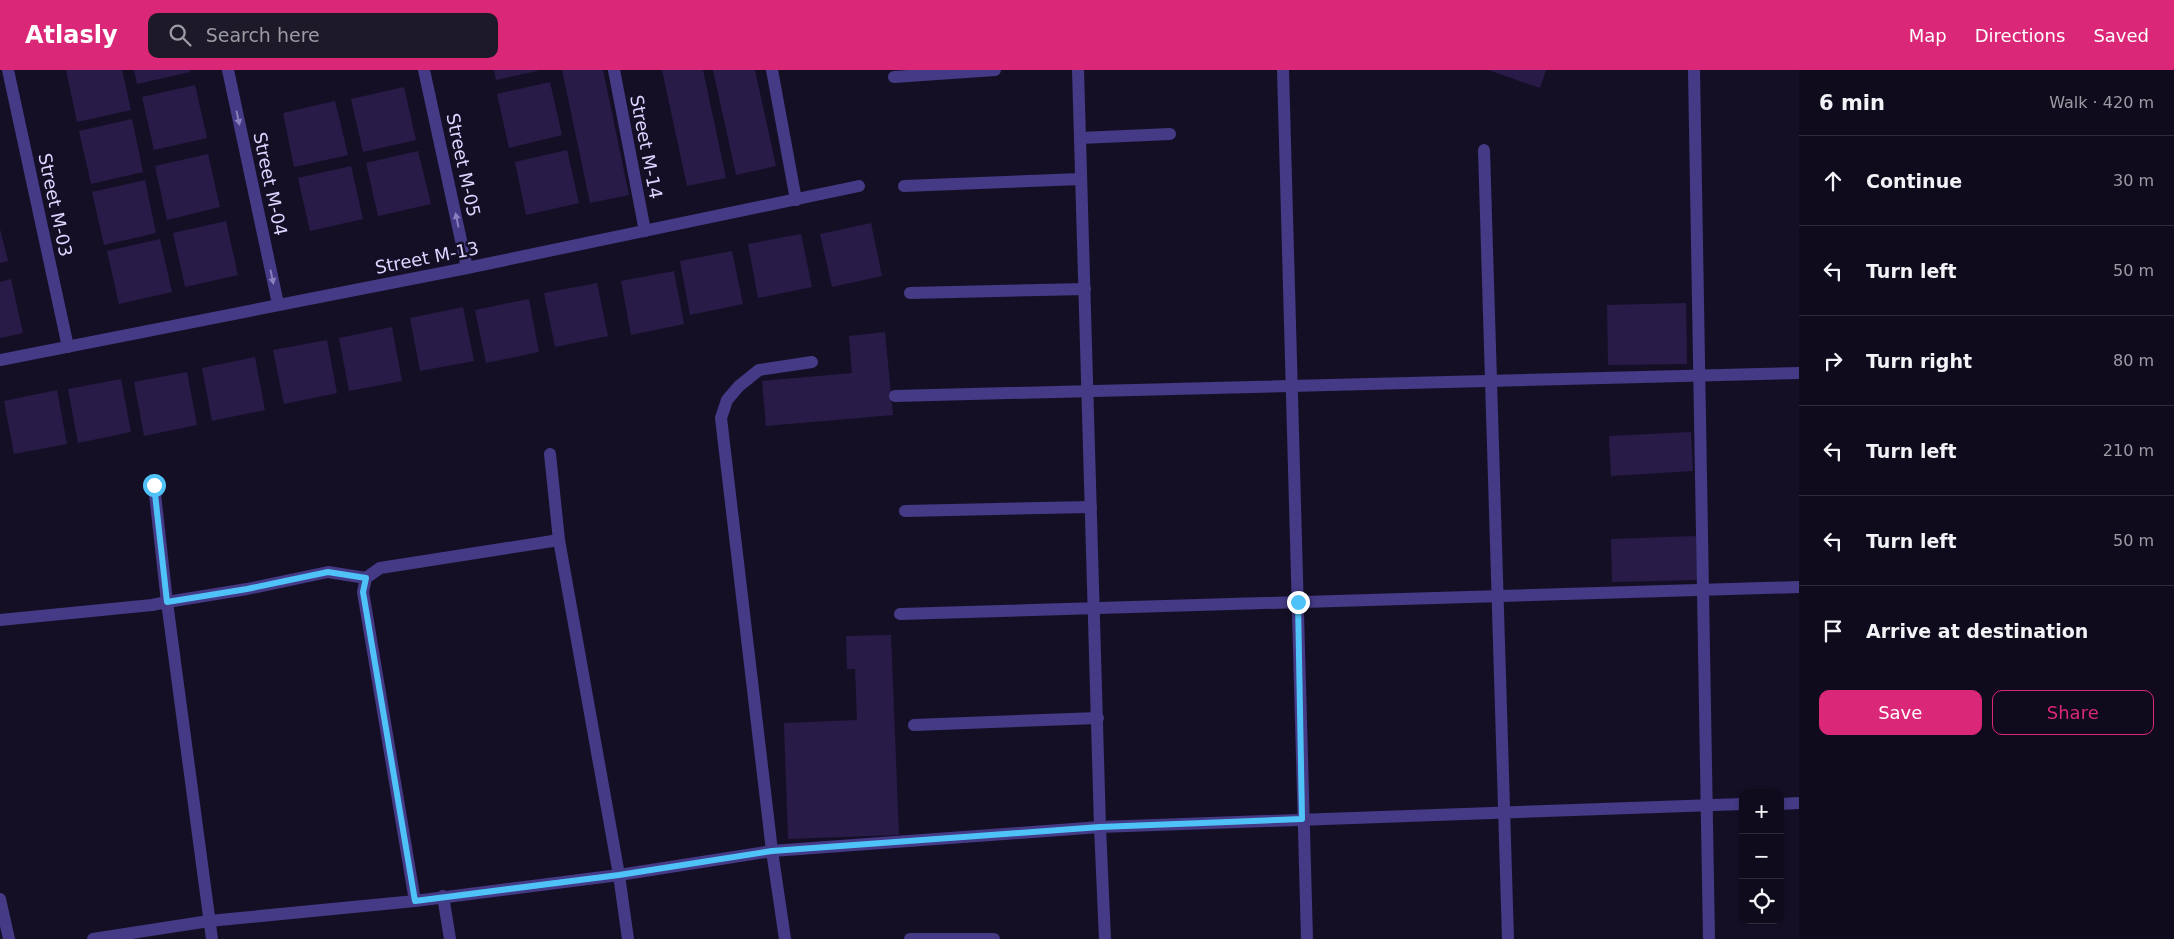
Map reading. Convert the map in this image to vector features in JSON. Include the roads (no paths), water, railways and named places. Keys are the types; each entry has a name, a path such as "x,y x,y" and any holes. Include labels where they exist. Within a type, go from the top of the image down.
{"street":[{"name":"Street M-03","path":"8,70 68,347"},
{"name":"Street M-04","path":"228,70 278,304"},
{"name":"Street M-05","path":"424,70 467,268"},
{"name":"Street M-14","path":"614,70 645,231"},
{"path":"772,70 796,200"},
{"path":"894,77 995,70"},
{"path":"1078,70 1100,827 1105,939"},
{"path":"1283,70 1298,602 1302,819 1307,939"},
{"path":"1694,70 1709,939"},
{"path":"1080,138 1170,134"},
{"path":"1484,150 1508,939"},
{"path":"904,186 1081,178"},
{"name":"Street M-13","path":"0,360 467,268 859,186"},
{"path":"910,293 1085,289"},
{"path":"785,939 772,851 721,418 726,400 739,386 759,370 812,362"},
{"path":"895,396 1799,373"},
{"path":"550,454 559,540 619,875 628,939"},
{"path":"154,485 167,602 212,939"},
{"path":"905,511 1092,507"},
{"path":"415,901 363,592 366,578 380,568 559,540"},
{"path":"0,620 167,602 247,589 328,572 366,578"},
{"path":"900,614 1799,587"},
{"path":"914,725 1098,718"},
{"path":"1784,804 1799,803"},
{"path":"93,939 210,921 415,901 619,875 772,851 1100,827 1739,804"},
{"path":"443,896 450,939"},
{"path":"0,899 9,939"},
{"path":"910,939 994,939"}]}
